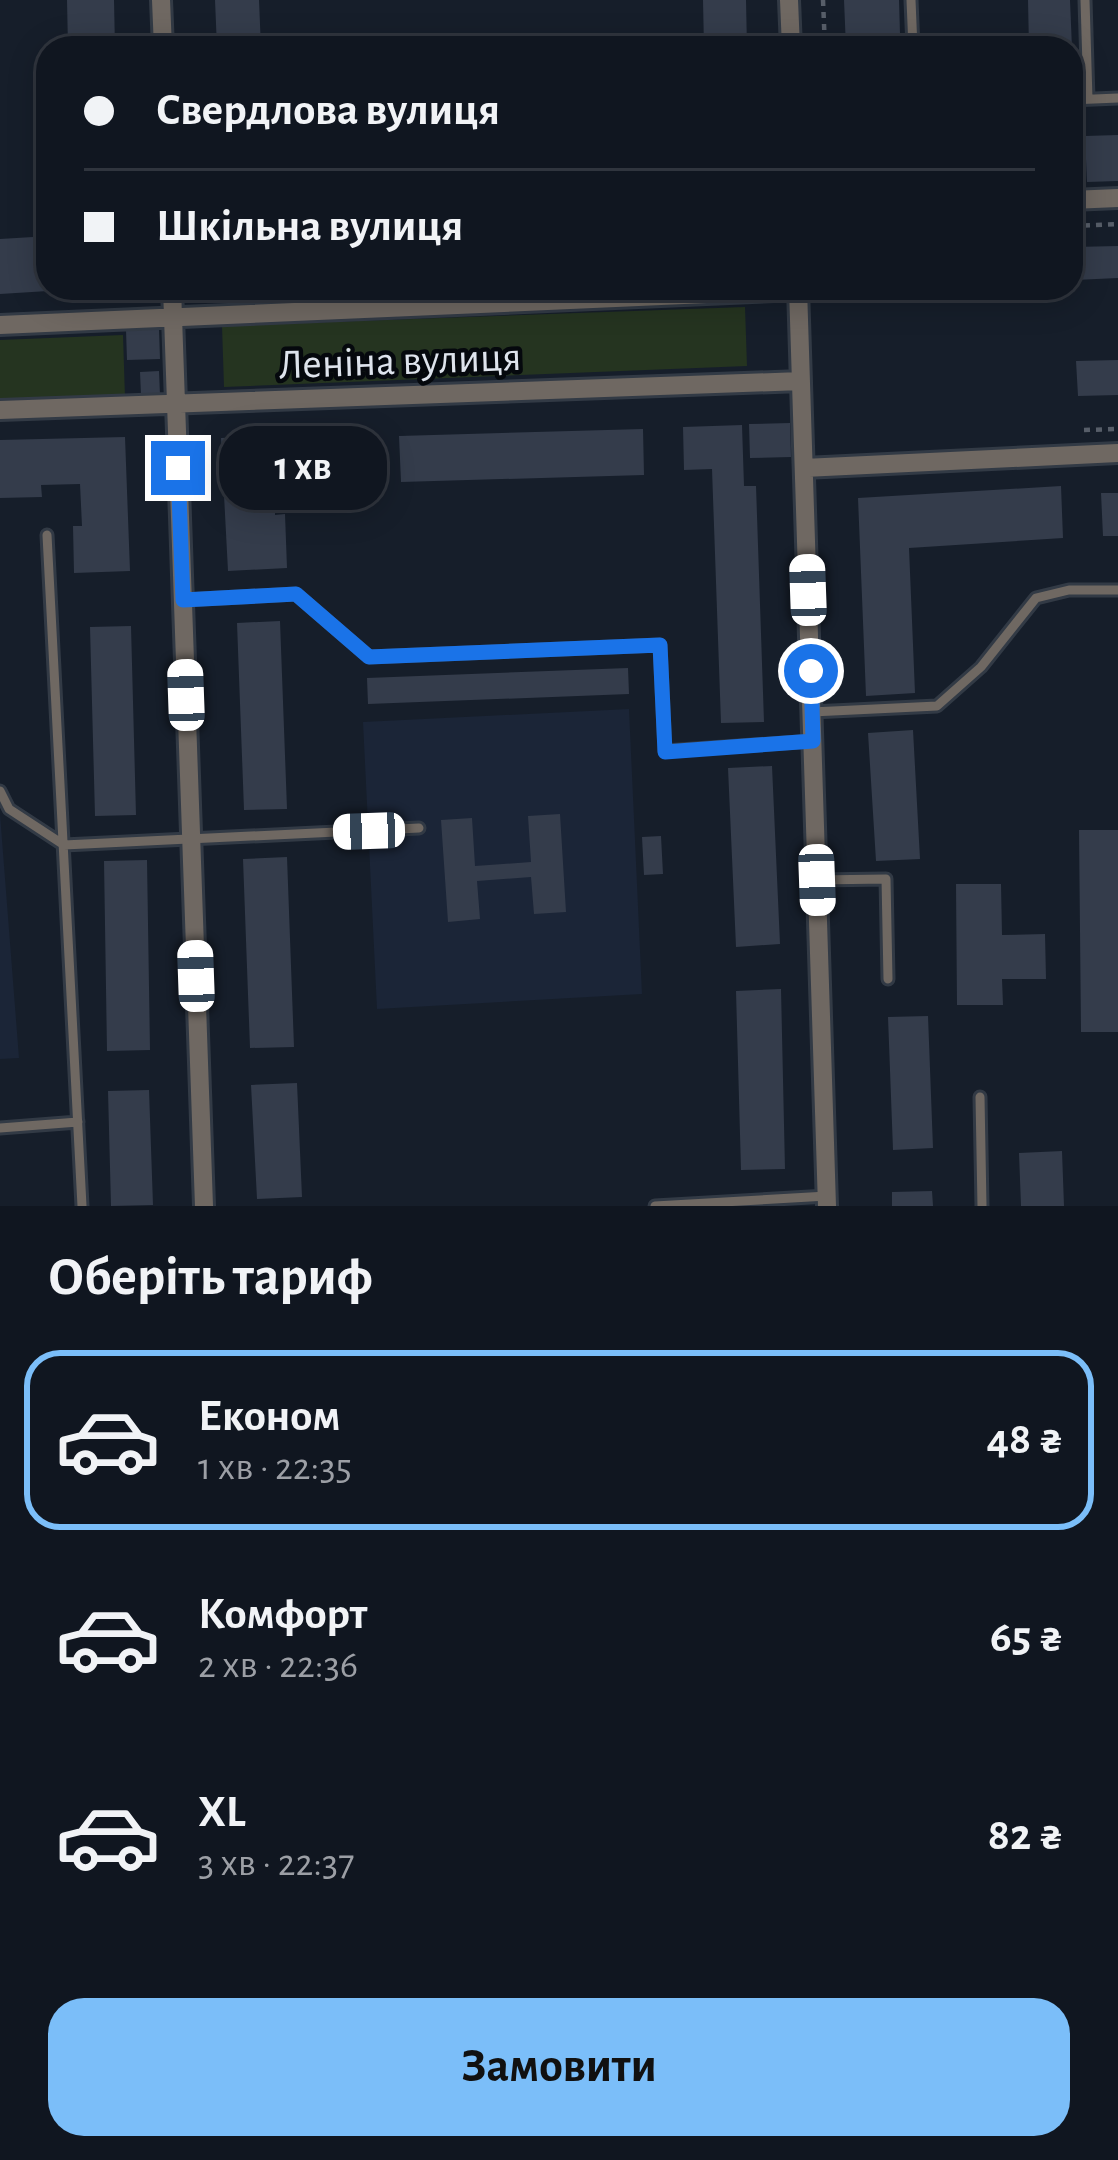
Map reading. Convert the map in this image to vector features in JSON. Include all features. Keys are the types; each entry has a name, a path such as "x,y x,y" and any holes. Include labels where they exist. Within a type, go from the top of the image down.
{"street":[{"path":"161,0 162,36"},
{"path":"789,0 790,36"},
{"path":"1083,200 1118,199"},
{"path":"172,300 204,1206"},
{"name":"Леніна вулиця","path":"0,325 561,300"},
{"path":"798,300 827,1201"},
{"name":"Леніна вулиця","path":"0,410 801,382"},
{"path":"804,468 1118,453"}],"lane":[{"path":"911,0 912,36"},
{"path":"1085,0 1088,99"},
{"path":"1083,99 1118,98"},
{"path":"47,535 82,1206"},
{"path":"812,712 937,706 981,667 1036,598 1069,590 1118,590"},
{"path":"183,600 296,594 369,657 660,645 665,752 813,741"},
{"path":"0,791 9,809 64,845 419,829"},
{"path":"817,880 886,879 889,979"},
{"path":"980,1097 982,1206"},
{"path":"0,1128 78,1122"},
{"path":"655,1206 827,1201"}],"path":[{"path":"823,0 824,36"},
{"path":"1083,226 1118,224"},
{"path":"1084,430 1118,428"}],"shaded area":[{"path":"629,709 642,994 377,1009 363,722"},
{"path":"0,814 19,1058 0,1059"}],"green space":[{"path":"745,307 747,366 224,387 222,326"},
{"path":"123,335 125,398 0,403 0,340"}],"building":[{"path":"67,0 114,0 115,36 68,36"},
{"path":"215,0 259,0 260,36 216,36"},
{"path":"703,0 746,0 747,36 704,36"},
{"path":"844,0 899,0 900,34 846,36"},
{"path":"1028,0 1070,0 1072,36 1029,36"},
{"path":"1118,135 1118,181 1087,182 1085,136"},
{"path":"33,237 36,292 0,294 0,239"},
{"path":"1118,246 1118,278 1083,280 1083,247"},
{"path":"159,329 160,359 127,360 126,330"},
{"path":"1118,360 1118,395 1078,396 1076,361"},
{"path":"159,371 160,395 141,395 140,372"},
{"path":"790,423 791,457 750,458 749,424"},
{"path":"742,425 744,486 756,486 764,722 721,723 712,469 684,470 683,427"},
{"path":"643,429 644,475 401,482 399,436"},
{"path":"352,432 355,489 310,492 309,479 275,481 275,515 285,514 287,568 228,571 221,438"},
{"path":"125,437 130,571 74,573 73,526 82,526 80,484 41,485 42,497 0,498 0,440"},
{"path":"1061,486 1063,538 909,548 915,693 866,696 858,498"},
{"path":"1101,493 1118,493 1118,536 1103,536"},
{"path":"280,621 287,809 244,810 237,623"},
{"path":"131,626 136,815 95,816 90,627"},
{"path":"628,668 629,694 368,704 367,678"},
{"path":"913,730 920,859 876,861 868,733"},
{"path":"772,766 780,944 736,947 728,768"},
{"path":"560,814 566,912 534,914 531,877 477,881 480,919 448,922 441,820 472,818 475,866 531,862 528,816"},
{"path":"1079,830 1118,830 1118,1032 1081,1032"},
{"path":"661,836 663,874 644,875 642,837"},
{"path":"287,857 294,1047 250,1048 243,859"},
{"path":"147,860 150,1050 107,1051 104,861"},
{"path":"956,884 1001,884 1002,935 1045,934 1046,979 1002,979 1003,1005 957,1005"},
{"path":"781,989 785,1169 741,1170 736,991"},
{"path":"928,1016 933,1148 893,1150 888,1017"},
{"path":"297,1083 302,1197 257,1199 251,1085"},
{"path":"149,1090 153,1205 111,1206 108,1091"},
{"path":"1062,1151 1064,1206 1021,1206 1019,1153"},
{"path":"932,1191 933,1206 892,1206 892,1192"}],"route":[{"path":"178,468 183,600 296,594 369,657 660,645 665,752 813,741 811,671"}]}
